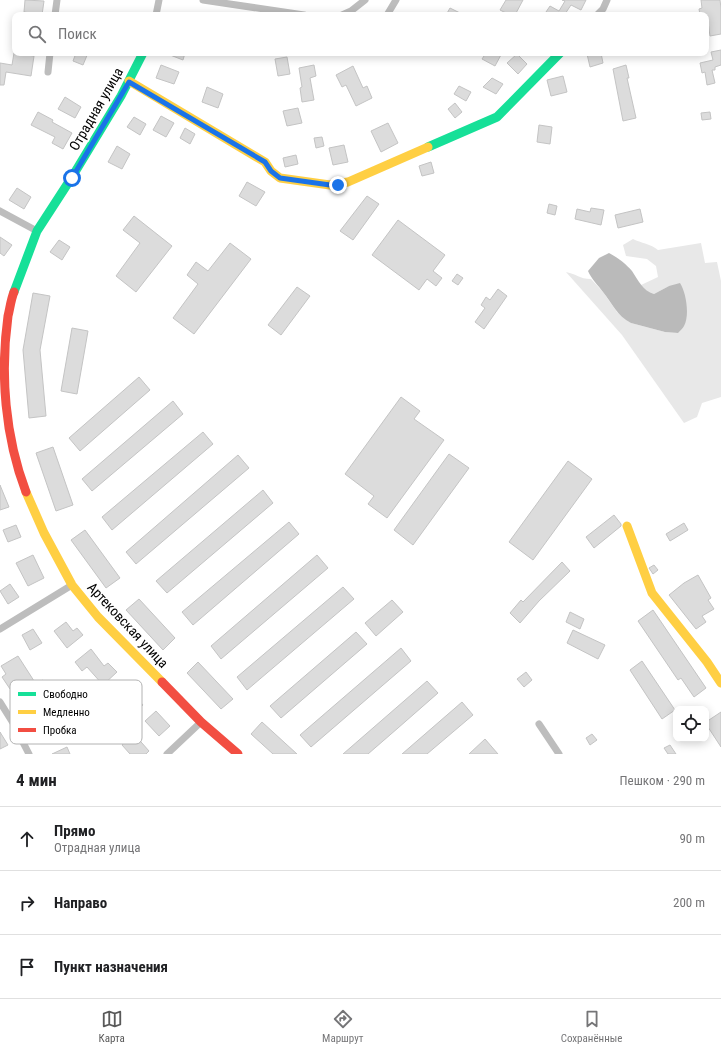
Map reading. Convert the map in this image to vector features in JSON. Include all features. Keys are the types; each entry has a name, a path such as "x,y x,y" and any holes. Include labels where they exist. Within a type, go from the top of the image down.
{"street":[{"path":"55,12 57,0"},
{"path":"156,12 158,0"},
{"path":"203,0 255,4 291,12"},
{"path":"350,12 365,0"},
{"path":"389,12 396,0"},
{"path":"600,12 607,0"},
{"path":"48,72 50,56"},
{"name":"Отрадная улица","path":"72,178 129,82 142,56"},
{"path":"129,82 265,162 271,171 280,178 330,185 348,182 496,117 557,56"},
{"name":"Артековская улица","path":"72,178 37,231 23,264 12,296 4,335 2,390 19,473 44,534 72,585 98,617 201,722 238,754"},
{"path":"0,211 37,231"},
{"path":"627,526 652,593 708,662 721,683"},
{"path":"0,629 72,585"},
{"path":"0,702 10,718"},
{"path":"167,754 201,722"},
{"path":"539,724 559,754"},
{"path":"24,744 29,754"}],"shaded area":[{"path":"633,239 652,246 658,250 701,243 705,263 717,262 721,281 721,397 702,403 697,417 684,423 622,335 566,272 591,279 603,292 617,312 631,323 665,332 678,333 669,286 654,294 648,292 641,285 658,277 656,266 647,259 626,256 623,245"},
{"path":"609,253 627,266 641,285 650,293 654,294 669,286 680,283 685,298 687,316 684,326 678,333 665,332 631,323 618,313 588,271 599,258"}],"building":[{"path":"25,0 44,1 42,12 24,12"},
{"path":"506,0 523,0 517,12 504,12 500,10"},
{"path":"562,0 586,0 581,10 571,5 566,12 546,12 550,6 559,11 565,1"},
{"path":"701,0 720,0 721,34 710,36 709,12 700,12 699,9 702,8"},
{"path":"450,8 458,12 448,12"},
{"path":"721,50 721,65 715,67 715,70 712,70 715,83 707,85 705,72 702,73 700,63 713,60 711,52"},
{"path":"14,56 34,56 31,76 6,72 4,85 0,85 0,63 12,65"},
{"path":"75,56 87,56 83,65 73,61"},
{"path":"173,56 184,56 183,60"},
{"path":"484,56 500,56 495,66 482,59"},
{"path":"515,56 519,56 527,64 518,74 507,63"},
{"path":"587,56 602,56 603,63 590,67"},
{"path":"287,57 290,74 278,76 275,59"},
{"path":"161,65 179,72 174,84 156,78"},
{"path":"314,65 316,76 310,78 314,100 302,102 300,88 302,87 299,68"},
{"path":"626,65 629,78 627,78 636,118 623,121 613,69"},
{"path":"353,66 363,88 367,86 372,98 356,106 346,85 342,87 336,75"},
{"path":"563,76 567,92 551,96 547,80"},
{"path":"492,78 503,84 496,94 483,87"},
{"path":"459,86 471,92 466,101 454,94"},
{"path":"207,87 223,94 218,108 202,102"},
{"path":"65,97 81,107 75,118 58,109"},
{"path":"455,103 462,112 455,118 448,109"},
{"path":"298,108 302,123 287,126 283,111"},
{"path":"38,112 72,133 63,149 52,143 55,137 31,125"},
{"path":"710,112 711,119 702,120 701,113"},
{"path":"161,116 174,123 166,137 153,130"},
{"path":"134,117 146,124 140,135 127,127"},
{"path":"388,123 398,143 381,152 371,131"},
{"path":"539,125 552,127 550,144 537,142"},
{"path":"185,128 195,134 190,144 180,138"},
{"path":"322,137 324,146 316,148 314,138"},
{"path":"344,145 348,162 333,165 329,148"},
{"path":"117,146 130,154 122,169 108,162"},
{"path":"296,155 298,164 285,167 283,158"},
{"path":"431,162 434,173 422,176 419,166"},
{"path":"247,182 265,192 256,206 239,196"},
{"path":"17,188 31,197 24,209 9,200"},
{"path":"367,196 379,204 353,240 340,231"},
{"path":"549,204 557,206 555,215 547,213"},
{"path":"591,208 604,210 601,225 575,219 577,209 590,212"},
{"path":"640,209 643,222 618,228 615,215"},
{"path":"134,216 172,246 136,292 116,276 140,243 123,230"},
{"path":"398,220 445,255 433,271 442,278 436,286 427,279 419,290 372,255"},
{"path":"0,237 12,245 4,256 0,253"},
{"path":"59,240 70,247 62,260 50,252"},
{"path":"230,243 251,259 194,334 173,318 198,284 187,275 196,262 208,271"},
{"path":"457,274 463,278 458,285 452,281"},
{"path":"297,287 310,296 281,335 268,325"},
{"path":"498,289 507,296 484,329 475,322 485,308 481,305 486,297 490,300"},
{"path":"33,293 50,296 40,350 46,416 29,418 23,350"},
{"path":"72,328 88,331 77,394 61,391"},
{"path":"139,377 150,390 80,451 69,438"},
{"path":"401,397 420,411 414,419 444,440 387,518 368,504 374,496 345,474"},
{"path":"173,401 183,414 92,491 82,479"},
{"path":"203,432 213,444 112,530 102,517"},
{"path":"53,447 73,505 56,511 36,453"},
{"path":"449,454 469,468 413,545 394,530"},
{"path":"238,455 249,468 136,564 126,552"},
{"path":"568,461 592,479 533,560 509,542"},
{"path":"0,485 9,507 0,510"},
{"path":"263,490 273,503 167,593 156,581"},
{"path":"614,515 621,526 594,548 586,537"},
{"path":"289,522 299,534 193,625 182,612"},
{"path":"684,523 688,530 670,541 666,534"},
{"path":"16,525 21,537 8,542 3,530"},
{"path":"85,530 120,578 106,588 71,540"},
{"path":"33,555 44,578 28,586 16,563"},
{"path":"317,555 328,568 221,659 211,646"},
{"path":"562,562 570,571 539,601 520,623 510,613 521,600 523,602"},
{"path":"654,565 658,570 653,574 649,568"},
{"path":"698,575 711,598 708,600 714,609 702,616 706,622 696,629 669,595 684,583"},
{"path":"10,584 19,597 8,604 0,591"},
{"path":"343,587 354,599 247,690 237,677"},
{"path":"139,599 175,638 163,650 126,610"},
{"path":"392,600 403,612 376,636 365,623"},
{"path":"653,610 706,688 694,697 681,678 678,680 638,621"},
{"path":"570,612 584,619 580,629 566,622"},
{"path":"66,622 73,631 77,628 83,635 67,648 54,631"},
{"path":"33,629 42,643 30,650 22,635"},
{"path":"573,630 605,645 598,659 567,643"},
{"path":"356,632 367,644 281,718 270,706"},
{"path":"401,648 411,661 311,747 300,735"},
{"path":"91,649 104,666 108,663 117,672 108,680 99,680 87,667 82,671 75,662"},
{"path":"18,656 33,680 10,680 10,689 2,677 6,674 1,666"},
{"path":"642,661 673,707 673,711 662,719 630,670"},
{"path":"198,662 233,699 221,709 187,673"},
{"path":"526,672 532,680 524,687 517,679"},
{"path":"427,681 438,693 398,728 368,754 343,754"},
{"path":"462,702 473,715 427,754 402,754"},
{"path":"156,711 170,726 159,736 145,721"},
{"path":"721,712 721,747 709,729 709,720"},
{"path":"262,722 297,754 273,754 251,734"},
{"path":"0,732 8,745 0,749"},
{"path":"592,734 597,740 590,745 586,738"},
{"path":"485,739 498,754 469,754"},
{"path":"142,743 149,751 146,754 130,754 122,745"},
{"path":"670,745 676,754 668,754 664,748"},
{"path":"67,747 70,754 52,754"}],"traffic: fast":[{"path":"14,292 37,231 121,96 141,56"},
{"path":"428,147 497,117 557,56"}],"traffic: slow":[{"path":"129,81 265,162 271,171 280,178 330,185 348,182 428,147"},
{"path":"26,492 44,533 72,585 98,617 162,682"},
{"path":"627,526 652,593 707,662 721,683"}],"traffic: jam":[{"path":"14,292 8,316 4,360 6,405 13,449 26,492"},
{"path":"162,682 201,722 238,754"}],"route":[{"path":"72,178 129,82 265,162 271,171 280,178 338,185"}]}
